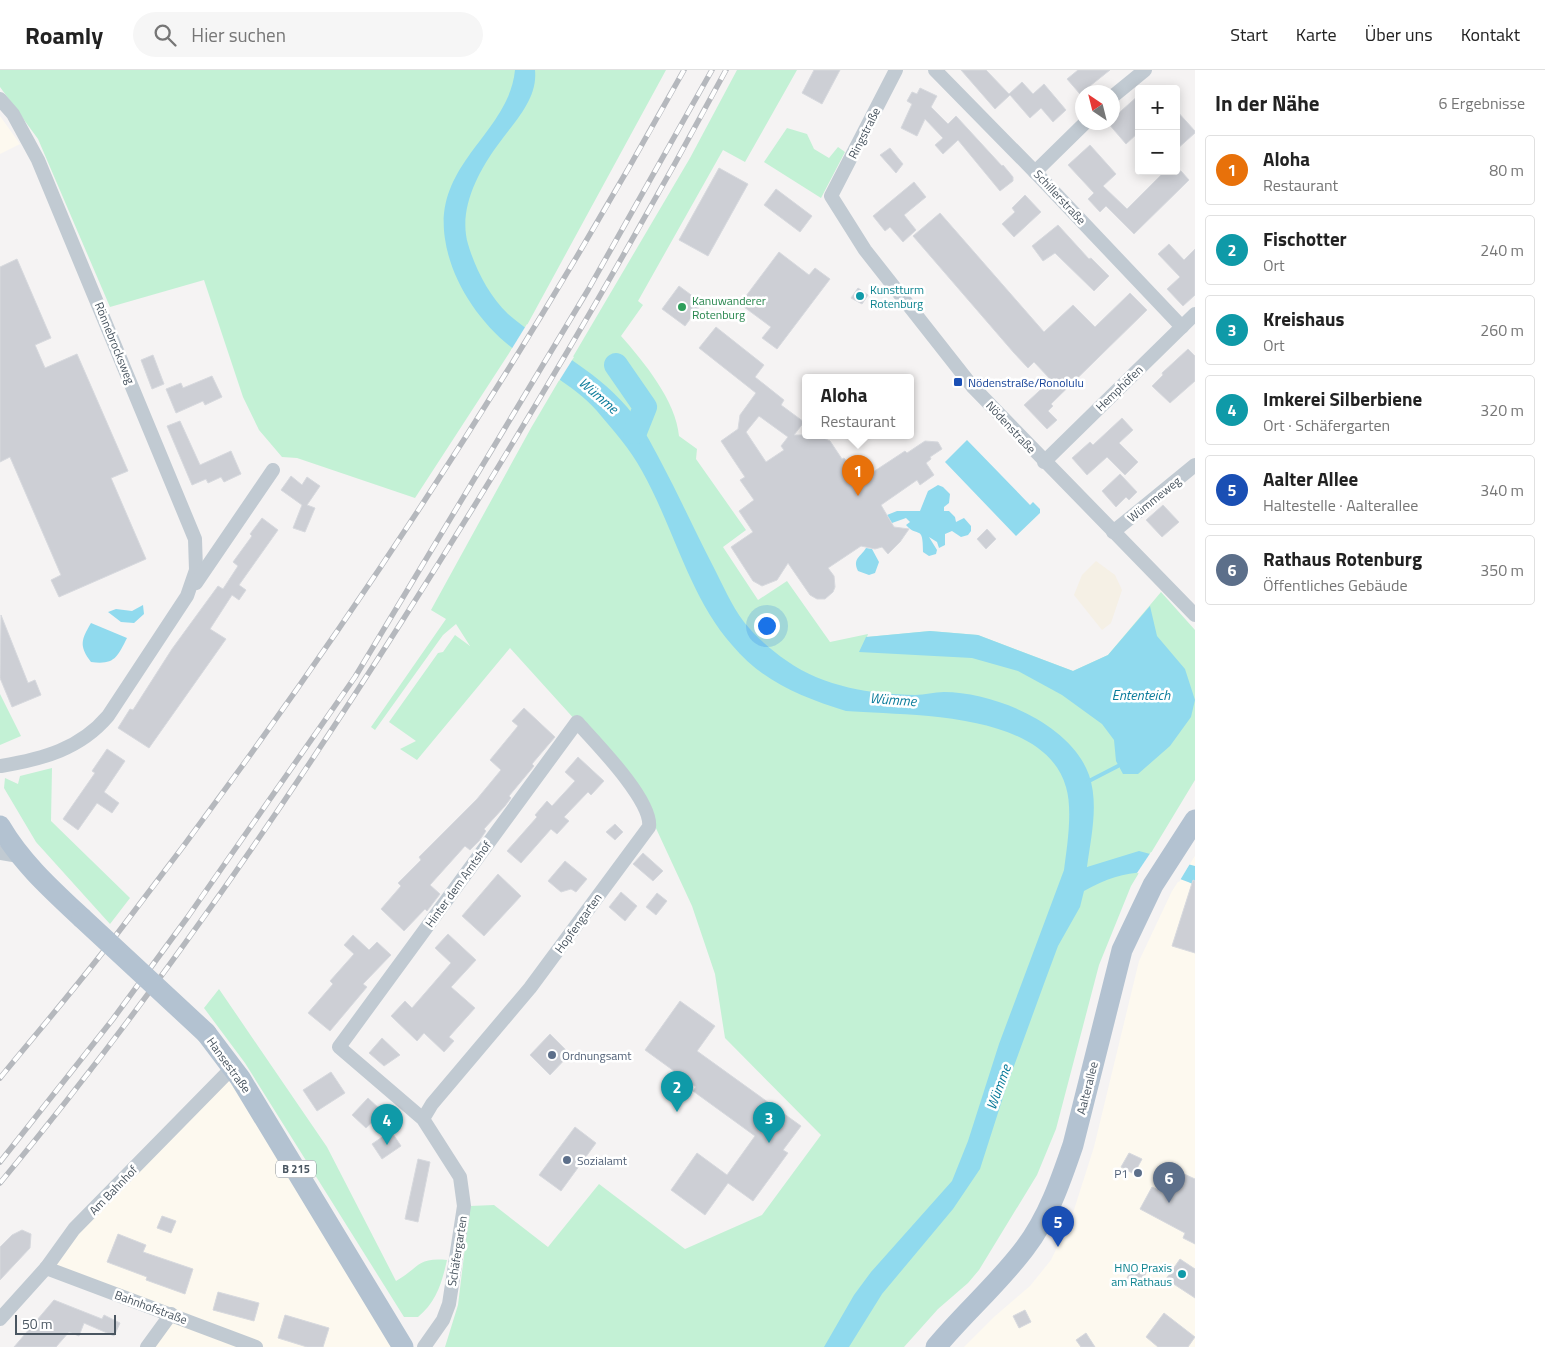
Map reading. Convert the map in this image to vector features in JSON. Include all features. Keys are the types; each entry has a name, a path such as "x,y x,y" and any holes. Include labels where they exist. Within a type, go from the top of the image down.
{"main road":[{"name":"Aalterallee","path":"940,1344 1006,1273 1041,1223 1062,1176 1073,1145 1122,950 1153,886 1195,820"},
{"name":"Hansestraße","path":"0,826 10,854 206,1033 233,1067 404,1347"}],"street":[{"name":"Ringstraße","path":"831,196 896,70"},
{"name":"Schillerstraße","path":"935,70 1036,172 1189,320"},
{"path":"1120,90 1145,70"},
{"name":"Rönnebrocksweg","path":"0,99 14,114 38,160 195,539 196,570 187,596"},
{"path":"1036,172 1078,130"},
{"name":"Nödenstraße","path":"831,196 865,250 972,386 1112,532 1195,615"},
{"name":"Hemphöfen","path":"1044,462 1189,320"},
{"name":"Wümmeweg","path":"1112,532 1195,465"},
{"name":"Rönnebrocksweg","path":"2,766 27,762 62,750 81,741 108,716 273,470"},
{"name":"Hinter dem Amtshof","path":"339,1047 577,722"},
{"name":"Hopfengarten","path":"423,1119 432,1104 530,988 648,827 650,819 648,811 620,771 577,722"},
{"name":"Schäfergarten","path":"339,1047 423,1119 460,1177 464,1206 449,1304 443,1320 424,1347"},
{"name":"Am Bahnhof","path":"0,1319 46,1268 74,1229 233,1067"},
{"name":"Bahnhofstraße","path":"46,1268 256,1347"},
{"path":"147,1347 171,1314"}],"shaded area":[{"path":"0,116 20,144 0,154"},
{"path":"1195,856 1195,1347 964,1347 994,1317 1030,1286 1051,1260 1072,1216 1094,1147 1139,961 1172,891"},
{"path":"233,1067 403,1347 147,1347 171,1314 46,1268"}],"green space":[{"path":"0,70 666,70 526,327 415,498 297,458 282,457 259,430 243,397 204,280 110,307 38,139 0,87"},
{"path":"737,70 797,70 745,162 723,150 638,301 643,305 621,336 658,383 672,409 679,436 697,449 696,459 746,530 723,547 758,600 787,581 830,642 868,634 867,637 930,631 978,635 1073,671 1108,655 1161,592 1195,630 1195,780 1131,886 1099,965 1056,1129 1037,1175 979,1270 968,1283 938,1309 904,1347 445,1347 458,1305 470,1206 494,1205 548,1247 599,1184 685,1249 762,1215 821,1135 725,1038 715,974 692,906 648,811 577,722 510,648 417,760 400,749 416,741 389,722 438,653 443,652 455,635 470,646 456,624 443,635 375,730 371,727 446,619 431,610 531,428 690,158"},
{"path":"787,128 807,134 814,149 829,158 838,147 845,152 821,198 764,162"},
{"path":"0,694 21,736 0,745"},
{"path":"52,768 51,821 130,898 110,924 36,842 4,788 5,778 18,784 20,776"},
{"path":"219,989 327,1147 396,1281 419,1264 430,1260 447,1260 434,1298 418,1317 404,1317 245,1063 204,1008"}],"sand":[{"path":"1096,561 1115,575 1122,590 1111,623 1102,630 1074,595 1082,575"}],"water":[{"name":"Wümme","path":"515,70 535,70 533,91 523,111 483,167 472,192 466,218 466,231 468,244 475,263 489,290 508,314 585,369 614,393 632,413 646,433 731,602 749,628 787,661 801,670 832,683 882,693 919,695 944,692 964,693 1007,705 1028,714 1048,726 1066,741 1080,757 1089,775 1094,809 1087,867 1139,851 1195,866 1195,885 1165,875 1138,873 1112,878 1084,891 1080,907 1058,946 1006,1088 980,1169 953,1209 882,1294 849,1347 824,1347 854,1295 871,1272 952,1181 968,1141 999,1044 1064,870 1069,817 1066,787 1053,762 1031,743 1003,730 971,722 937,717 846,711 798,694 757,669 744,658 717,626 693,583 638,463 627,448 587,401 499,337 468,299 453,270 445,239 444,213 450,189 460,169 500,112 510,92"},
{"path":"967,440 1030,505 1033,502 1040,509 1040,513 1016,536 945,462"},
{"path":"938,485 950,494 949,503 944,507 944,511 949,511 955,517 956,522 964,518 971,526 971,531 968,535 961,537 952,531 945,534 945,545 939,548 937,542 929,537 937,550 936,554 929,556 923,552 921,534 906,525 910,522 906,518 892,523 887,515 897,511 920,511 928,491"},
{"path":"866,548 872,549 879,562 875,573 869,575 858,571 856,567 858,558"},
{"path":"143,605 144,614 134,623 121,622 108,612 116,609 132,611"},
{"name":"Ententeich","path":"1150,606 1157,636 1185,669 1195,700 1191,717 1170,746 1138,774 1123,774 1116,761 1114,740 1102,724 1062,695 1018,671 972,658 859,652 866,637 930,631 978,635 1073,671 1108,655"},
{"path":"91,623 127,638 114,659 99,663 91,662 83,647 83,639"}],"pier":[{"path":"527,324 574,357 559,381 511,350"},
{"path":"1151,852 1191,862 1179,882 1137,873"}],"building":[{"path":"814,70 840,70 822,104 802,93"},
{"path":"961,70 986,70 1009,94 1022,82 1033,94 1044,84 1066,110 1053,122 1041,108 1030,118 1010,95 995,109"},
{"path":"1078,70 1110,70 1091,85 1075,85 1075,88 1067,79"},
{"path":"920,88 937,96 931,107 948,124 956,116 1003,165 1013,177 1013,181 1000,191 958,140 943,154 935,145 943,138 925,119 917,136 901,128 912,104 907,101 912,92 917,94"},
{"path":"1135,99 1135,136 1126,144 1114,130 1120,130 1120,112"},
{"path":"1180,114 1195,131 1180,146"},
{"path":"1090,145 1116,174 1103,186 1127,209 1161,175 1180,175 1181,171 1189,180 1134,234 1106,206 1100,212 1088,199 1094,193 1068,165"},
{"path":"890,148 903,164 896,173 880,155"},
{"path":"719,168 748,184 708,256 679,240"},
{"path":"914,182 926,197 904,215 916,230 903,242 890,227 885,231 873,216"},
{"path":"776,189 812,216 800,232 764,205"},
{"path":"1025,195 1041,212 1014,237 1002,224 1015,212 1012,208"},
{"path":"940,213 1044,332 1073,305 1095,327 1130,293 1147,310 1051,404 1053,406 1048,411 1057,420 1047,429 1024,405 1051,380 1034,362 1028,368 913,236"},
{"path":"1058,225 1089,259 1091,258 1109,276 1094,291 1055,253 1043,261 1032,246"},
{"path":"1169,244 1184,260 1195,249 1195,295 1183,306 1167,289 1180,277 1158,254"},
{"path":"779,252 809,275 815,268 830,279 777,349 762,338 771,327 740,304"},
{"path":"17,259 51,338 35,345 45,368 77,354 128,471 111,478 146,559 59,597 51,580 61,575 10,457 0,462 0,267"},
{"path":"679,286 702,303 685,326 662,309"},
{"name":"Kunstturm Rotenburg","path":"858,288 868,295 862,304 851,298"},
{"path":"716,327 764,365 755,377 784,400 781,405 802,421 802,425 794,435 802,435 802,439 826,439 830,441 842,459 844,458 848,463 858,465 867,476 905,451 907,453 925,441 938,442 942,449 930,457 931,459 926,463 934,475 920,485 917,480 881,505 894,527 909,529 900,542 888,554 882,547 875,549 861,546 828,568 834,576 835,587 833,592 825,599 817,599 810,595 788,563 777,580 762,586 753,581 731,547 753,532 739,511 754,500 740,480 745,477 721,441 738,429 740,415 756,393 699,348","holes":["759,416 788,437 781,446 784,450 766,462 746,432"]},
{"path":"1188,349 1195,356 1195,381 1170,403 1152,386 1163,375 1162,373"},
{"path":"153,355 164,384 152,389 141,360"},
{"path":"212,376 222,397 205,405 203,401 176,413 166,389 181,383 183,388"},
{"path":"1122,418 1133,430 1119,443 1138,462 1125,475 1107,457 1087,475 1072,458 1090,442 1093,445"},
{"path":"180,421 200,465 231,451 241,474 224,482 221,477 208,483 206,479 192,485 167,426"},
{"path":"1120,474 1137,492 1129,500 1126,497 1116,507 1102,491"},
{"path":"291,476 302,485 307,477 320,486 307,505 315,508 305,532 293,528 302,505 281,490"},
{"path":"1163,505 1179,522 1162,537 1146,520"},
{"path":"262,518 278,530 239,585 246,590 239,600 232,595 210,629 226,639 149,748 118,728 130,709 133,710 172,649 218,586 223,589 238,566 233,562 252,536 250,534"},
{"path":"987,529 996,539 986,549 977,539"},
{"path":"1,615 28,683 35,680 41,695 12,707 0,678"},
{"path":"524,708 555,737 532,764 534,766 509,796 511,798 505,806 484,829 486,831 479,841 470,850 465,846 430,885 440,894 427,911 425,909 404,931 381,909 401,886 398,883 421,860 419,857 477,799 501,770 490,760 518,726 512,721"},
{"path":"107,749 125,761 104,792 119,803 112,813 97,803 78,830 63,819 95,773 92,771"},
{"path":"578,757 604,781 591,795 588,792 564,817 569,821 557,834 551,829 521,863 507,851 537,817 535,815 547,801 552,806 575,781 565,772"},
{"path":"615,824 623,832 615,840 606,832"},
{"path":"643,853 663,871 653,881 633,864"},
{"path":"565,861 587,879 576,892 571,889 561,892 548,881"},
{"path":"498,874 521,896 484,936 462,916"},
{"path":"1193,880 1195,881 1195,953 1172,946"},
{"path":"621,892 637,906 625,921 609,907"},
{"path":"657,893 667,901 656,915 646,907"},
{"path":"448,934 476,960 451,987 475,1008 449,1037 454,1041 444,1052 424,1033 417,1041 391,1016 405,1001 412,1008 451,963 435,948"},
{"path":"353,935 369,950 377,942 391,955 363,984 367,987 330,1031 308,1013 333,984 330,981 354,954 344,945"},
{"path":"680,1001 715,1026 697,1051 801,1126 783,1150 788,1153 753,1201 728,1183 705,1215 671,1190 697,1153 727,1175 755,1136 693,1091 696,1087 645,1050"},
{"path":"550,1034 570,1054 550,1075 530,1055"},
{"path":"382,1038 400,1055 384,1066 369,1053"},
{"path":"331,1072 345,1093 317,1111 303,1090"},
{"path":"368,1098 383,1112 366,1128 352,1115"},
{"path":"575,1127 596,1143 561,1191 539,1175"},
{"path":"391,1131 401,1146 382,1159 372,1144"},
{"path":"1129,1153 1142,1159 1134,1174 1121,1167"},
{"path":"418,1159 430,1162 418,1222 405,1219"},
{"path":"1182,1173 1195,1179 1195,1244 1183,1238 1185,1233 1140,1209 1152,1187 1172,1196"},
{"path":"162,1216 176,1221 171,1233 157,1228"},
{"path":"22,1230 31,1234 30,1248 0,1280 0,1247 12,1235"},
{"path":"118,1234 146,1245 143,1252 193,1269 185,1294 146,1280 147,1277 107,1262"},
{"name":"HNO Praxis am Rathaus","path":"1180,1259 1195,1269 1195,1298 1166,1279"},
{"path":"1135,1262 1148,1269 1140,1285 1127,1278"},
{"path":"218,1292 259,1303 254,1321 213,1310"},
{"path":"54,1300 102,1319 104,1315 120,1323 114,1336 84,1323 79,1336 69,1332 56,1347 14,1347"},
{"path":"1025,1310 1031,1322 1019,1328 1013,1316"},
{"path":"1164,1313 1195,1337 1188,1347 1158,1347 1146,1337"},
{"path":"285,1315 329,1328 323,1347 307,1347 278,1338"},
{"path":"1086,1333 1095,1347 1081,1347 1076,1340"}],"waterway":[{"path":"616,365 645,407 635,432"},
{"path":"1087,782 1118,766"}],"railway":[{"path":"0,1078 93,965 200,824 348,615 420,508 489,400 556,291 684,70"},
{"path":"0,1162 113,1019 187,918 355,677 588,290 712,70"},
{"path":"0,1183 108,1047 211,907 261,836 357,691 530,415 650,209 726,70"}],"place":[{"name":"Kunstturm Rotenburg","path":"860,296"},
{"name":"Kanuwanderer Rotenburg","path":"682,307"},
{"name":"Nödenstraße/Ronolulu","path":"958,382"},
{"name":"Aloha","path":"858,496"},
{"name":"Ordnungsamt","path":"552,1055"},
{"name":"Fischotter","path":"677,1112"},
{"name":"Kreishaus","path":"769,1143"},
{"name":"Imkerei Silberbiene","path":"387,1145"},
{"name":"Sozialamt","path":"567,1160"},
{"name":"P1","path":"1138,1173"},
{"name":"Rathaus Rotenburg","path":"1169,1203"},
{"name":"Aalter Allee","path":"1058,1247"},
{"name":"HNO Praxis am Rathaus","path":"1182,1274"}]}
